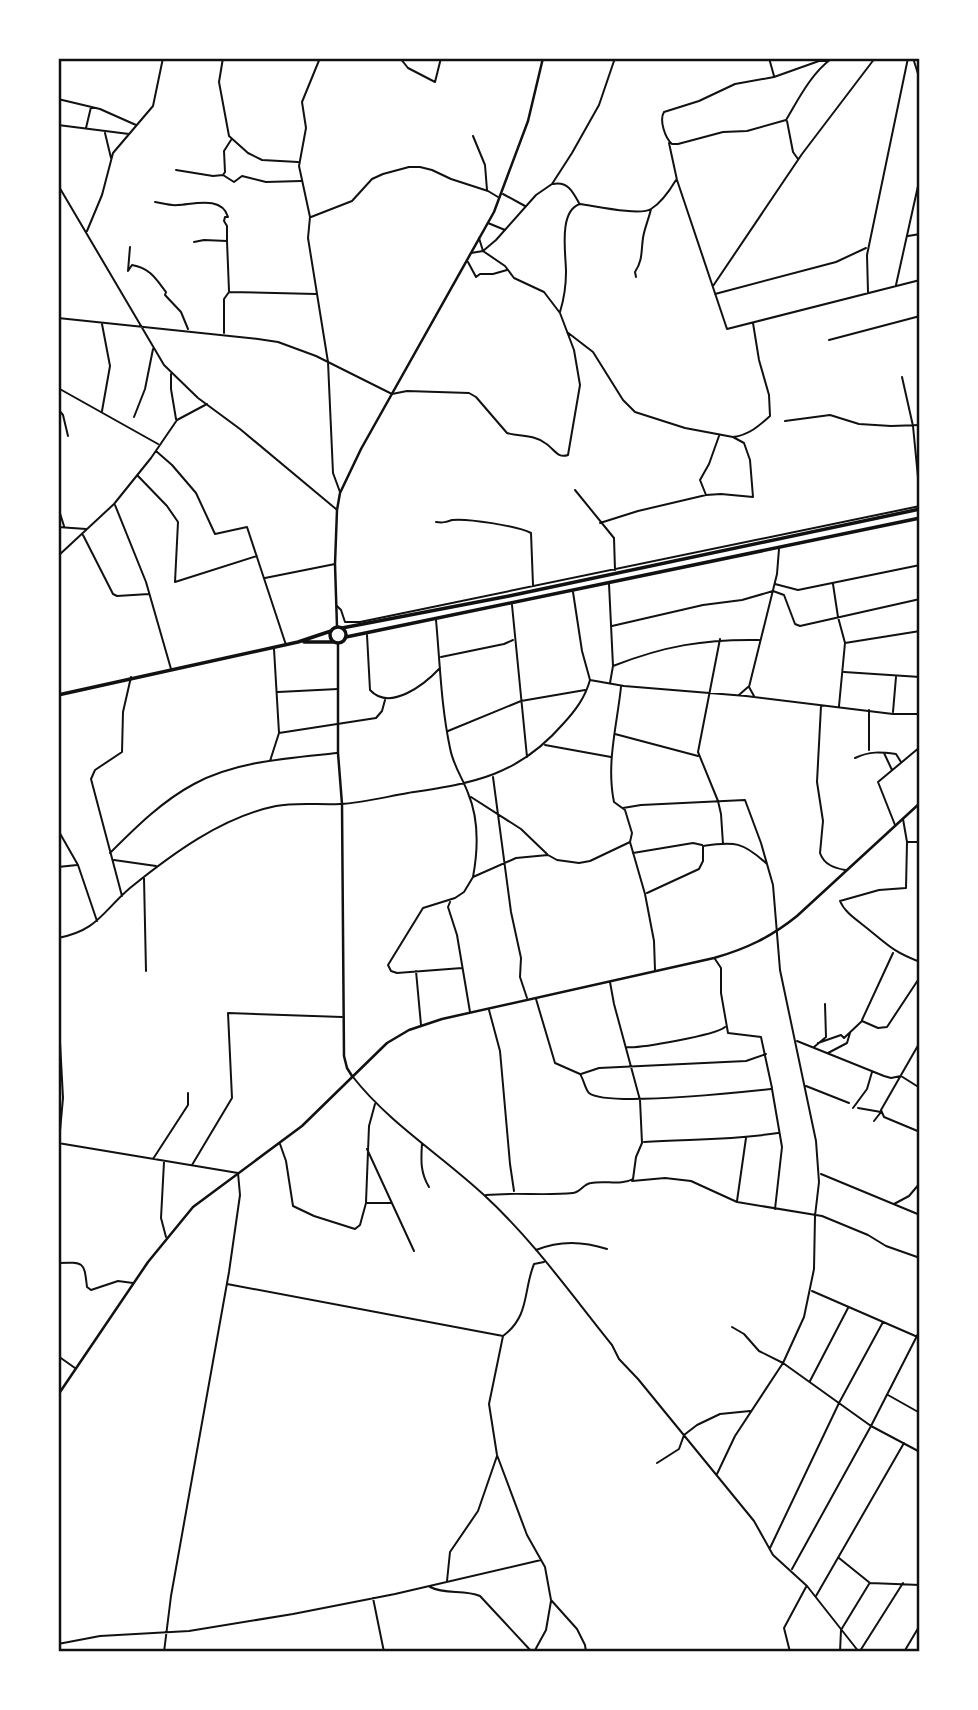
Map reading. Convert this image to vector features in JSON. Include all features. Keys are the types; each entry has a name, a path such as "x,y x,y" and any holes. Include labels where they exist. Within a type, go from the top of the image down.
{"highway":[{"path":"58,695 286,645 340,627 363,625 546,588 920,508"},
{"path":"298,642 336,642 346,637 920,519"},
{"path":"546,588 547,596"},
{"path":"340,627 346,637"},
{"path":"331,631 330,637 336,642"}],"main road":[{"path":"340,627 335,564 340,493 361,449 500,199 528,121 543,58"},
{"path":"336,642 338,753 342,804 344,1056 352,1076"},
{"path":"58,1395 166,1237 193,1207 302,1126 387,1043 421,1026 527,999 714,958 752,946 776,932 920,803"}],"street":[{"path":"86,232 102,195 111,158 118,146 149,113 155,101 158,73 163,58"},
{"path":"223,58 219,82 228,131 232,139 248,153 262,160 299,163"},
{"path":"320,58 302,102 306,128 299,163 310,217 308,238 328,362 333,473 340,493"},
{"path":"400,58 408,68 435,82 441,58"},
{"path":"470,253 484,251 536,195 552,184 598,105 615,58"},
{"path":"769,58 774,78"},
{"path":"849,58 819,61 774,78 735,84 699,101 664,111 662,120 677,180 727,329 920,280"},
{"path":"712,287 798,160 875,58"},
{"path":"868,293 868,248 908,58"},
{"path":"913,58 920,79"},
{"path":"668,141 678,144 723,132 747,131 786,120 804,90 831,60"},
{"path":"58,99 92,106 138,126"},
{"path":"86,129 92,106"},
{"path":"786,120 793,152 798,160"},
{"path":"58,125 130,135"},
{"path":"105,132 111,158"},
{"path":"473,136 485,165 488,191"},
{"path":"223,175 224,151 232,139"},
{"path":"310,217 352,201 372,179 409,167 432,170 488,191 500,199"},
{"path":"176,170 223,175 234,182 242,176 266,182 302,181"},
{"path":"896,286 920,177"},
{"path":"636,277 635,272 643,253 643,233 648,225 651,209 677,180"},
{"path":"552,184 559,183 569,187 580,204"},
{"path":"58,185 153,348 172,374 337,510"},
{"path":"502,194 526,206"},
{"path":"155,202 174,205 196,203 226,209 228,217 224,221 227,226 229,292 224,299 224,334"},
{"path":"560,313 566,275 565,231 569,212 574,206 580,204 633,212 651,209"},
{"path":"488,223 506,230"},
{"path":"907,236 920,233"},
{"path":"58,318 189,330 278,342 328,362 391,394 407,391 473,394 507,433 529,435 545,442 565,457 568,455 580,385 579,369 560,313 544,292 514,278 484,251 479,238"},
{"path":"194,242 227,241"},
{"path":"130,247 128,271 132,265 137,266 156,277 166,292 165,295 181,312 189,330"},
{"path":"714,294 836,262 868,248"},
{"path":"466,261 471,264 476,277 508,270"},
{"path":"229,292 316,293"},
{"path":"829,340 920,316"},
{"path":"102,322 110,366 102,412"},
{"path":"567,332 593,352 623,400 635,412 685,428 733,437 744,436 770,416 769,395 752,322"},
{"path":"134,417 145,389 153,348"},
{"path":"172,374 171,389 177,421"},
{"path":"902,377 913,426 920,498"},
{"path":"58,388 159,445"},
{"path":"58,556 114,505 177,421 206,404"},
{"path":"59,412 64,415 68,436"},
{"path":"785,421 830,415 859,424 920,425"},
{"path":"706,495 700,480 719,435"},
{"path":"600,523 706,495 754,495 747,449 744,443 733,437"},
{"path":"156,451 172,465 196,494 215,534 247,527 286,645"},
{"path":"138,475 178,522 175,582 257,556"},
{"path":"337,606 341,610 342,620 351,624 615,572 614,538 575,490"},
{"path":"114,505 150,594 171,669"},
{"path":"58,507 65,527"},
{"path":"436,522 446,523 453,520 488,523 531,533 534,587"},
{"path":"58,527 87,529"},
{"path":"82,534 117,596 150,594"},
{"path":"739,696 749,687 775,584 779,547"},
{"path":"264,578 335,564"},
{"path":"775,584 798,590 920,565"},
{"path":"609,583 613,666 609,684"},
{"path":"833,584 845,643 839,707"},
{"path":"58,938 77,933 97,922 122,895 157,867 205,834 239,818 277,806 342,804 464,784 493,776 527,758 545,745 579,705 588,689 590,680 582,651 572,590"},
{"path":"612,626 704,605 742,600 773,591 784,595 797,626 920,599"},
{"path":"512,604 527,758"},
{"path":"436,619 447,732 454,764 470,796 477,829 473,877 464,892 452,899 423,908 388,965 391,971 397,973 462,968"},
{"path":"845,643 920,631"},
{"path":"366,634 370,690 379,698 405,694 422,685 441,667"},
{"path":"440,657 504,644 515,638"},
{"path":"613,666 670,648 720,639 761,640"},
{"path":"720,639 703,716 698,757 718,801 723,844"},
{"path":"269,762 279,733 274,647"},
{"path":"843,671 920,677"},
{"path":"122,895 91,779 95,770 123,750 124,712 131,677"},
{"path":"893,713 896,677"},
{"path":"590,680 920,714"},
{"path":"621,685 612,757 613,801 623,808 632,832 630,842 645,894 654,941 655,971"},
{"path":"749,687 754,697"},
{"path":"277,692 338,689"},
{"path":"447,732 521,701 588,689"},
{"path":"279,733 376,718 386,699"},
{"path":"821,705 817,782 823,821 821,853 822,858 832,867 846,870"},
{"path":"869,710 869,751"},
{"path":"614,734 698,757"},
{"path":"545,745 612,757"},
{"path":"895,826 878,782 920,747"},
{"path":"855,758 869,751 884,752 895,754 901,763"},
{"path":"884,752 892,771"},
{"path":"110,853 144,820 190,786 236,768 338,753"},
{"path":"493,776 511,912 521,958 520,977 527,999"},
{"path":"470,796 521,829 557,860 579,863 590,861 630,842"},
{"path":"623,808 745,800 767,864 775,897 780,970 816,1141 819,1174 814,1269 800,1329 783,1363 735,1436 717,1474"},
{"path":"903,818 907,842 906,888 879,890 840,901 840,904 894,951 920,962"},
{"path":"58,830 78,865 97,922"},
{"path":"907,842 920,842"},
{"path":"633,853 694,843 703,846 723,844 752,849 767,864"},
{"path":"645,894 699,869 703,861 703,846"},
{"path":"473,877 523,856 548,855"},
{"path":"112,860 157,867"},
{"path":"58,867 78,865"},
{"path":"144,877 146,971"},
{"path":"448,907 452,899"},
{"path":"440,902 448,907 457,935 470,1013"},
{"path":"818,1042 841,1035 845,1038 862,1021 894,951"},
{"path":"714,958 721,968 721,993 728,1031"},
{"path":"416,971 421,1026"},
{"path":"862,1021 878,1028 887,1027 920,977"},
{"path":"610,981 640,1100 642,1143 636,1157 632,1181"},
{"path":"536,998 555,1063 580,1074 599,1068 746,1061 766,1054"},
{"path":"58,1004 63,1098 58,1143 239,1173 240,1195 164,1652"},
{"path":"813,1048 825,1037 825,1004"},
{"path":"488,1009 500,1051 509,1164 514,1192"},
{"path":"191,1166 232,1098 228,1013 343,1017"},
{"path":"722,1030 727,1026"},
{"path":"627,1048 722,1030 732,1034 761,1037 782,1147 775,1209"},
{"path":"827,1054 847,1043 850,1033"},
{"path":"796,1041 891,1078 901,1076 920,1088"},
{"path":"874,1121 920,1042"},
{"path":"853,1108 867,1088 872,1071"},
{"path":"580,1074 587,1091 602,1098 640,1100 772,1089"},
{"path":"352,1076 376,1103 484,1195 536,1250 612,1345 619,1359 633,1372 754,1521 773,1555 807,1586 859,1652 903,1583"},
{"path":"891,1078 895,1085"},
{"path":"804,1086 849,1103"},
{"path":"153,1160 188,1105 188,1093"},
{"path":"280,1143 288,1170 293,1206 314,1216 359,1227 366,1203 369,1126 376,1103"},
{"path":"858,1108 881,1112 884,1117 920,1132"},
{"path":"642,1143 746,1138 779,1133"},
{"path":"737,1202 746,1138"},
{"path":"422,1142 421,1167 429,1186"},
{"path":"367,1149 414,1251"},
{"path":"164,1161 161,1218 166,1237"},
{"path":"819,1174 920,1215"},
{"path":"484,1195 514,1192 576,1193 590,1183 665,1178 691,1181 737,1202 822,1216 868,1235 886,1246 920,1258"},
{"path":"893,1204 903,1200 920,1182"},
{"path":"903,1200 903,1208"},
{"path":"366,1203 392,1203"},
{"path":"536,1250 576,1242 607,1249"},
{"path":"428,1586 438,1591 473,1593 480,1596 533,1652 546,1630 551,1600 548,1580 541,1560 527,1535 497,1455 489,1404 503,1336 515,1327 521,1314 534,1264 545,1262"},
{"path":"58,1263 77,1263 83,1267 87,1272 87,1287 91,1290 118,1281 134,1283"},
{"path":"226,1284 503,1336"},
{"path":"811,1291 919,1337"},
{"path":"809,1382 848,1307"},
{"path":"770,1549 839,1403 883,1322"},
{"path":"732,1327 744,1334 759,1352 783,1363 871,1426 920,1451"},
{"path":"792,1570 919,1337 920,1330"},
{"path":"58,1356 76,1368"},
{"path":"887,1394 920,1413"},
{"path":"657,1463 679,1449 684,1435 697,1425 720,1414 751,1411"},
{"path":"815,1597 904,1443"},
{"path":"447,1582 450,1552 478,1511 497,1455"},
{"path":"839,1557 870,1583 920,1585"},
{"path":"58,1644 100,1636 189,1631 293,1614 541,1560"},
{"path":"840,1652 841,1630 870,1583"},
{"path":"790,1652 784,1628 807,1586"},
{"path":"373,1597 384,1652"},
{"path":"551,1600 577,1629 586,1652"},
{"path":"904,1652 920,1625"}]}
